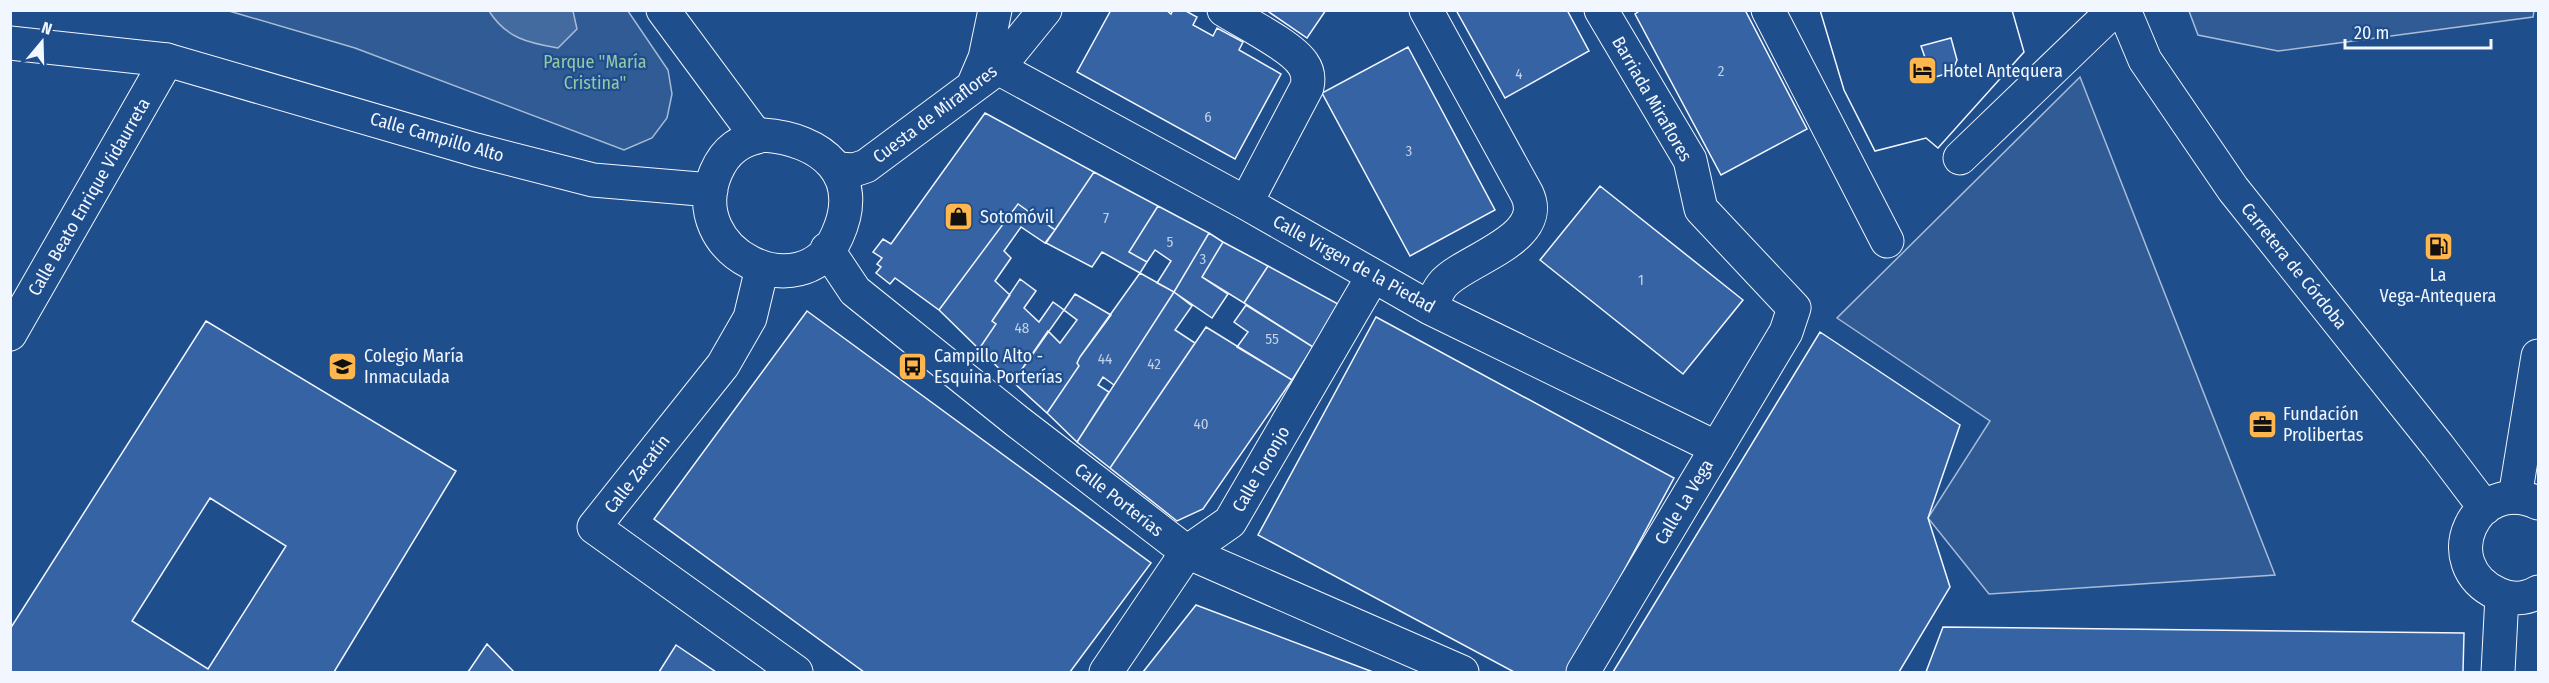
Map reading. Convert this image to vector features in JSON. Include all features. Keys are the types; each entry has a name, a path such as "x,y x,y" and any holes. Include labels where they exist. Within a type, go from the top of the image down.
{"street":[{"path":"663,10 758,137"},
{"path":"971,89 985,58 995,10"},
{"name":"Cuesta de Miraflores","path":"838,170 854,170 866,166 971,89 998,68 1045,10"},
{"path":"1224,10 1293,53 1308,73 1307,87 1246,203"},
{"path":"1426,10 1527,194 1530,204 1528,218 1520,232 1444,283 1430,308"},
{"name":"Barriada Miraflores","path":"1601,10 1690,160 1701,209 1794,308 1786,332"},
{"path":"1768,10 1887,241"},
{"path":"1960,158 2114,10"},
{"name":"Carretera de Córdoba","path":"2124,10 2145,60 2233,189 2439,446 2485,508"},
{"name":"Calle Campillo Alto","path":"10,43 167,60 476,150 593,180 711,190"},
{"name":"Calle Beato Enrique Vidaurreta","path":"10,334 167,60"},
{"name":"Calle Virgen de la Piedad","path":"998,68 1246,203 1430,308 1717,448"},
{"path":"784,136 801,141 824,154 838,170 847,203 843,222 835,241 819,258 802,269 783,272 762,268 731,249 720,237 709,205 711,190 722,160 734,146 758,137 784,136"},
{"name":"Calle Porterías","path":"827,249 855,291 1018,422 1187,552 1462,672"},
{"name":"Calle Zacatín","path":"762,268 750,318 723,365 594,527 796,672"},
{"name":"Calle Toronjo","path":"1106,672 1187,552 1230,522 1373,276"},
{"name":"Calle La Vega","path":"1583,672 1786,332"},
{"path":"2538,356 2527,500 2491,503 2485,508 2472,522 2466,536 2465,552 2469,567 2477,580 2488,590 2502,596 2519,598 2538,592"},
{"path":"2498,672 2502,596"}],"shaded area":[{"path":"2189,10 2534,11 2533,17 2278,51 2198,35"},
{"name":"Parque \"María Cristina\"","path":"229,11 628,11 668,70 672,94 667,118 652,138 624,150 355,48"},
{"path":"489,11 573,11 577,29 558,48 547,46 527,41 510,33"},
{"path":"2080,77 2275,575 1989,594 1928,518 1990,421 1837,318"}],"building":[{"path":"1111,10 1166,10 1171,14 1173,10 1184,10 1197,17 1193,25 1213,36 1217,28 1243,42 1239,50 1281,74 1235,159 1077,72"},
{"path":"1266,10 1326,10 1307,38"},
{"path":"1456,10 1567,10 1589,51 1505,98"},
{"path":"1641,10 1745,10 1807,129 1721,175 1635,14"},
{"name":"Hotel Antequera","path":"1820,10 2012,10 2024,52 1938,148 1926,138 1875,151 1844,90","holes":["1951,38 1957,60 1952,72 1932,78 1921,46"]},
{"name":"Hotel Antequera","path":"1820,10 2012,10 2024,52 1938,148 1926,138 1875,151 1844,90"},
{"path":"1408,47 1495,210 1410,256 1322,93"},
{"name":"Sotomóvil","path":"985,113 1094,172 1055,230 1018,204 939,310 895,278 890,284 876,273 881,267 877,264 882,258 873,252 883,239 891,244"},
{"path":"1094,172 1158,206 1129,252 1147,262 1140,273 1102,252 1092,267 1046,243"},
{"path":"1600,186 1743,300 1683,374 1540,260"},
{"path":"1018,204 1055,230 1045,243 1021,227 1004,251 1011,258 995,281 1010,295 992,321 996,324 979,349 939,310"},
{"path":"1158,206 1209,233 1174,292 1157,283 1171,261 1155,250 1147,262 1129,252"},
{"path":"1209,233 1223,242 1202,277 1228,294 1212,318 1174,292"},
{"path":"1223,242 1268,266 1244,303 1202,277"},
{"path":"1268,266 1338,304 1313,347 1244,303"},
{"path":"1140,273 1174,292 1114,385 1103,377 1098,385 1109,392 1077,442 1047,413 1079,366 1077,363 1080,357"},
{"path":"1020,279 1036,291 1024,308 1039,322 1053,302 1064,310 1013,382 979,349 996,324 992,321"},
{"path":"1174,292 1192,306 1175,330 1195,343 1110,468 1077,442"},
{"path":"1075,294 1111,315 1080,357 1077,363 1079,366 1047,413 1013,382 1048,331 1060,343 1077,320 1064,310"},
{"path":"1246,305 1313,347 1292,380 1237,347 1248,332 1234,322"},
{"path":"807,311 1151,563 1070,672 864,672 654,519"},
{"path":"1376,317 1674,478 1569,672 1514,672 1258,535"},
{"path":"206,321 456,471 334,672 10,672 10,629","holes":["210,498 286,546 208,669 132,621"]},
{"path":"1206,327 1292,380 1203,509 1177,521 1110,468"},
{"path":"1820,332 1960,425 1928,518 1950,587 1899,672 1613,672"},
{"path":"1196,605 1373,672 1143,672"},
{"path":"1943,627 2464,633 2463,672 1926,672"},
{"path":"487,644 514,672 468,672"},
{"path":"676,645 716,672 659,672"}],"place":[{"name":"Hotel Antequera","path":"1922,71"},
{"name":"Sotomóvil","path":"959,217"},
{"name":"La Vega-Antequera","path":"2438,246"},
{"name":"Colegio María Inmaculada","path":"343,366"},
{"name":"Campillo Alto - Esquina Porterías","path":"913,366"},
{"name":"Fundación Prolibertas","path":"2262,424"}]}
